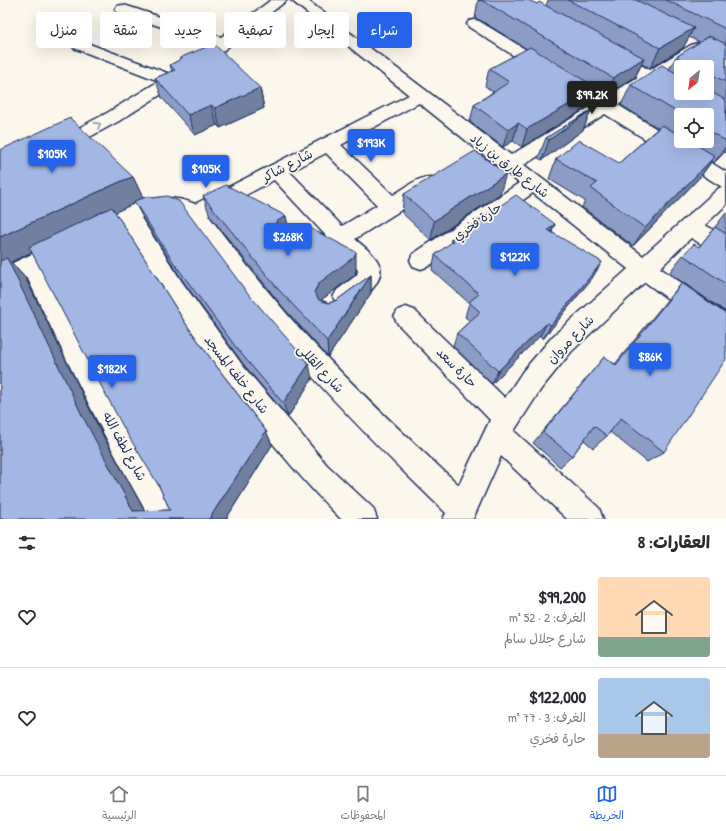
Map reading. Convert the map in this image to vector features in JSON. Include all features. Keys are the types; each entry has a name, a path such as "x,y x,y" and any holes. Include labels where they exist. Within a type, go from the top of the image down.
{"street":[{"path":"47,152 96,126 172,80 280,0"},
{"name":"شارع طارق بن زياد","path":"298,0 643,268 726,327"},
{"path":"122,9 223,43"},
{"path":"474,24 726,181"},
{"path":"87,48 172,80"},
{"path":"510,165 696,48"},
{"path":"601,50 726,119"},
{"name":"شارع شاكر","path":"195,213 420,96"},
{"path":"328,143 391,206"},
{"path":"468,159 487,147"},
{"path":"276,170 369,267 370,273 364,283 330,308"},
{"path":"308,236 335,230 391,206 442,175"},
{"name":"حارة فخري","path":"421,260 533,183"},
{"name":"شارع مروان","path":"460,514 502,425 532,380 562,344 726,193"},
{"path":"0,280 142,209 162,204 180,205 195,213"},
{"name":"شارع القللى","path":"195,213 239,273 296,341 460,514"},
{"name":"شارع خلف المسجد","path":"129,216 174,289 234,374 317,475 362,519"},
{"path":"689,226 726,248"},
{"name":"شارع لطف الله","path":"32,264 92,387 136,467 167,519"},
{"name":"حارة سعد","path":"406,317 588,519"}],"building":[{"path":"478,0 528,0 537,4 539,2 644,58 613,78 483,1"},
{"path":"568,0 636,0 694,28 660,48"},
{"path":"666,0 726,0 726,29"},
{"path":"709,36 726,44 726,82 714,76 714,60 682,60 676,57"},
{"path":"216,46 260,88 215,108 211,105 188,115 155,78 175,70 170,65 184,56 204,48 216,48"},
{"path":"530,47 597,88 527,129 518,123 508,130 474,105 509,82 489,69"},
{"path":"662,65 674,72 674,100 714,100 714,94 726,100 726,141 714,134 714,108 674,108 674,110 631,85"},
{"path":"591,110 549,140 546,138"},
{"path":"70,118 133,177 0,237 0,150"},
{"path":"662,125 674,132 674,148 702,148 715,156 645,228 591,188 597,183 556,159 579,140 619,163"},
{"path":"475,151 506,174 434,221 404,194"},
{"path":"226,185 286,216 276,222 273,229 277,237 290,237 310,228 356,252 354,257 319,283 314,292 319,300 329,303 337,300 371,275 327,341 278,289 203,196"},
{"path":"516,195 555,224 548,230 602,262 551,325 547,323 498,371 457,333 480,312 469,302 479,294 435,255 453,241 451,239"},
{"path":"150,196 152,198 167,196 179,201 246,291 309,364 283,403 238,350 174,263 134,201"},
{"path":"112,207 186,324 266,431 209,519 0,519 0,261 7,258 82,415 133,511 170,510 159,486 126,432 97,378 29,247"},
{"path":"715,227 726,234 726,284 683,255 694,244 699,247"},
{"path":"682,283 726,314 726,359 664,452 621,418 607,436 594,426 572,456 543,432 604,357 616,365"}]}
